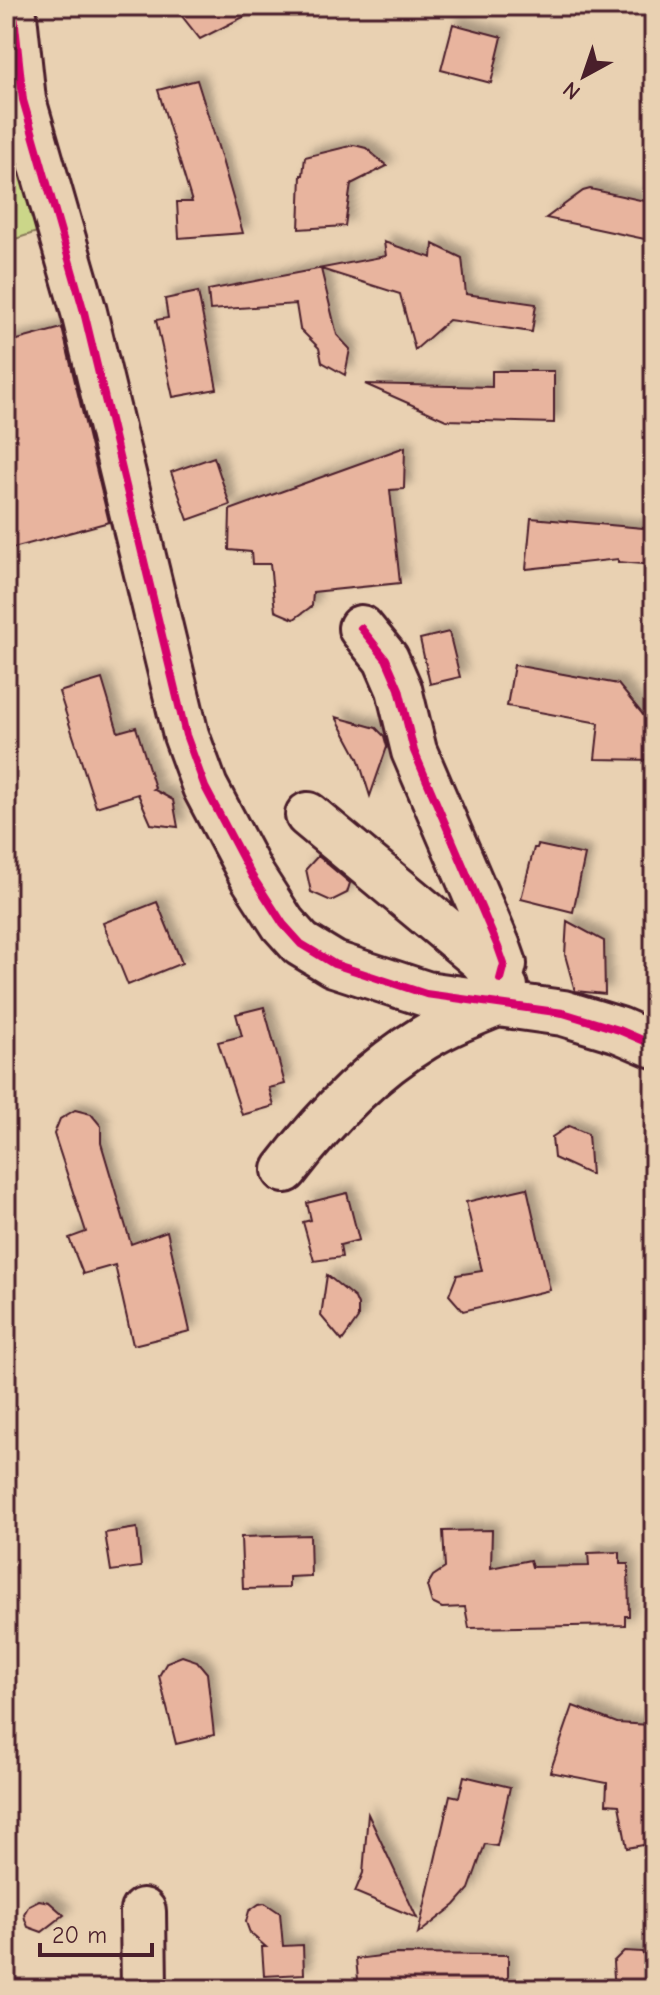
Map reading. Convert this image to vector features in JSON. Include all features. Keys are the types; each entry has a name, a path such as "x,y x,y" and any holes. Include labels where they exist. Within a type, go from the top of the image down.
{"street":[{"path":"13,6 23,100 84,312 182,720 205,787 252,876 283,924 301,944 334,964 426,994 505,996 619,1030 654,1045"},
{"path":"361,628 386,659 399,689 414,751 504,964 505,996"},
{"path":"308,815 480,958 505,996"},
{"path":"285,1170 311,1136 347,1098 387,1064 447,1025 505,996"},
{"path":"143,1911 144,1989"}],"green space":[{"path":"6,73 8,116 37,232 6,242"}],"building":[{"path":"174,6 265,6 200,39"},
{"path":"453,24 502,37 491,83 441,70"},
{"path":"197,80 243,233 179,238 177,202 192,202 158,90"},
{"path":"354,145 366,148 387,166 351,184 345,226 299,229 301,175 305,157"},
{"path":"590,189 654,203 654,241 546,218"},
{"path":"384,242 432,258 433,244 462,258 466,294 536,304 532,332 449,320 415,350 400,294 321,269 337,335 350,349 345,375 322,362 319,348 300,329 296,304 210,310 208,290 386,256"},
{"path":"198,292 217,389 173,397 156,320 168,318 165,299"},
{"path":"62,328 109,522 6,550 6,343"},
{"path":"492,371 554,371 554,423 446,420 365,384 492,387"},
{"path":"405,447 404,489 390,490 400,583 313,592 312,606 294,619 275,611 270,564 252,564 251,552 229,550 230,510"},
{"path":"214,457 230,505 188,520 171,472"},
{"path":"531,518 654,529 654,565 618,562 618,559 526,569"},
{"path":"449,632 460,677 430,684 420,639"},
{"path":"514,665 618,684 644,716 654,716 654,760 595,759 599,723 507,706"},
{"path":"102,679 118,732 136,727 153,789 173,800 178,827 151,824 138,794 96,807 59,692"},
{"path":"336,717 376,728 384,736 387,747 370,796 358,758"},
{"path":"538,845 585,855 573,912 521,899 534,848"},
{"path":"318,856 350,883 347,893 331,901 311,892 306,869"},
{"path":"157,902 182,963 128,985 103,923"},
{"path":"567,921 604,941 605,994 575,991 565,955"},
{"path":"264,1007 285,1084 269,1088 274,1106 242,1115 218,1042 242,1036 236,1014"},
{"path":"75,1110 91,1114 101,1126 101,1143 131,1244 167,1231 190,1331 133,1345 115,1265 83,1274 69,1238 86,1232 54,1134 60,1119"},
{"path":"569,1126 588,1134 591,1175 554,1158 552,1137"},
{"path":"527,1188 550,1290 463,1311 449,1295 457,1275 482,1271 466,1202"},
{"path":"347,1193 359,1240 340,1245 342,1257 314,1261 303,1222 311,1220 307,1203"},
{"path":"327,1275 355,1298 358,1305 358,1318 342,1341 321,1316"},
{"path":"137,1528 141,1567 111,1571 105,1533"},
{"path":"492,1530 491,1568 530,1560 532,1567 589,1566 588,1553 620,1552 620,1564 628,1564 629,1616 625,1616 625,1625 469,1628 465,1607 442,1608 432,1603 427,1586 433,1576 445,1568 443,1531"},
{"path":"310,1535 311,1576 289,1577 289,1588 243,1589 241,1537"},
{"path":"182,1656 197,1661 207,1673 214,1735 176,1744 159,1676 167,1662"},
{"path":"573,1706 617,1723 650,1725 649,1745 654,1745 654,1843 627,1848 619,1805 606,1804 607,1783 550,1772"},
{"path":"464,1776 510,1787 497,1846 485,1844 469,1889 455,1905 418,1934 450,1795 459,1797"},
{"path":"368,1814 417,1918 355,1892 363,1873"},
{"path":"39,1900 49,1902 64,1915 42,1932 28,1927 24,1914 29,1905"},
{"path":"265,1903 280,1913 283,1946 303,1945 304,1974 264,1976 262,1947 266,1947 250,1933 246,1922 249,1911"},
{"path":"624,1951 642,1952 649,1967 640,1989 631,1989 614,1978 613,1962"},
{"path":"396,1954 508,1955 508,1989 359,1989 356,1959"}],"cycle path":[{"path":"13,6 23,100 84,312 186,735 205,787 252,876 283,924 301,944 334,964 426,994 563,1013 619,1030 654,1045"},
{"path":"361,628 386,659 399,689 414,751 504,964 500,979"}]}
